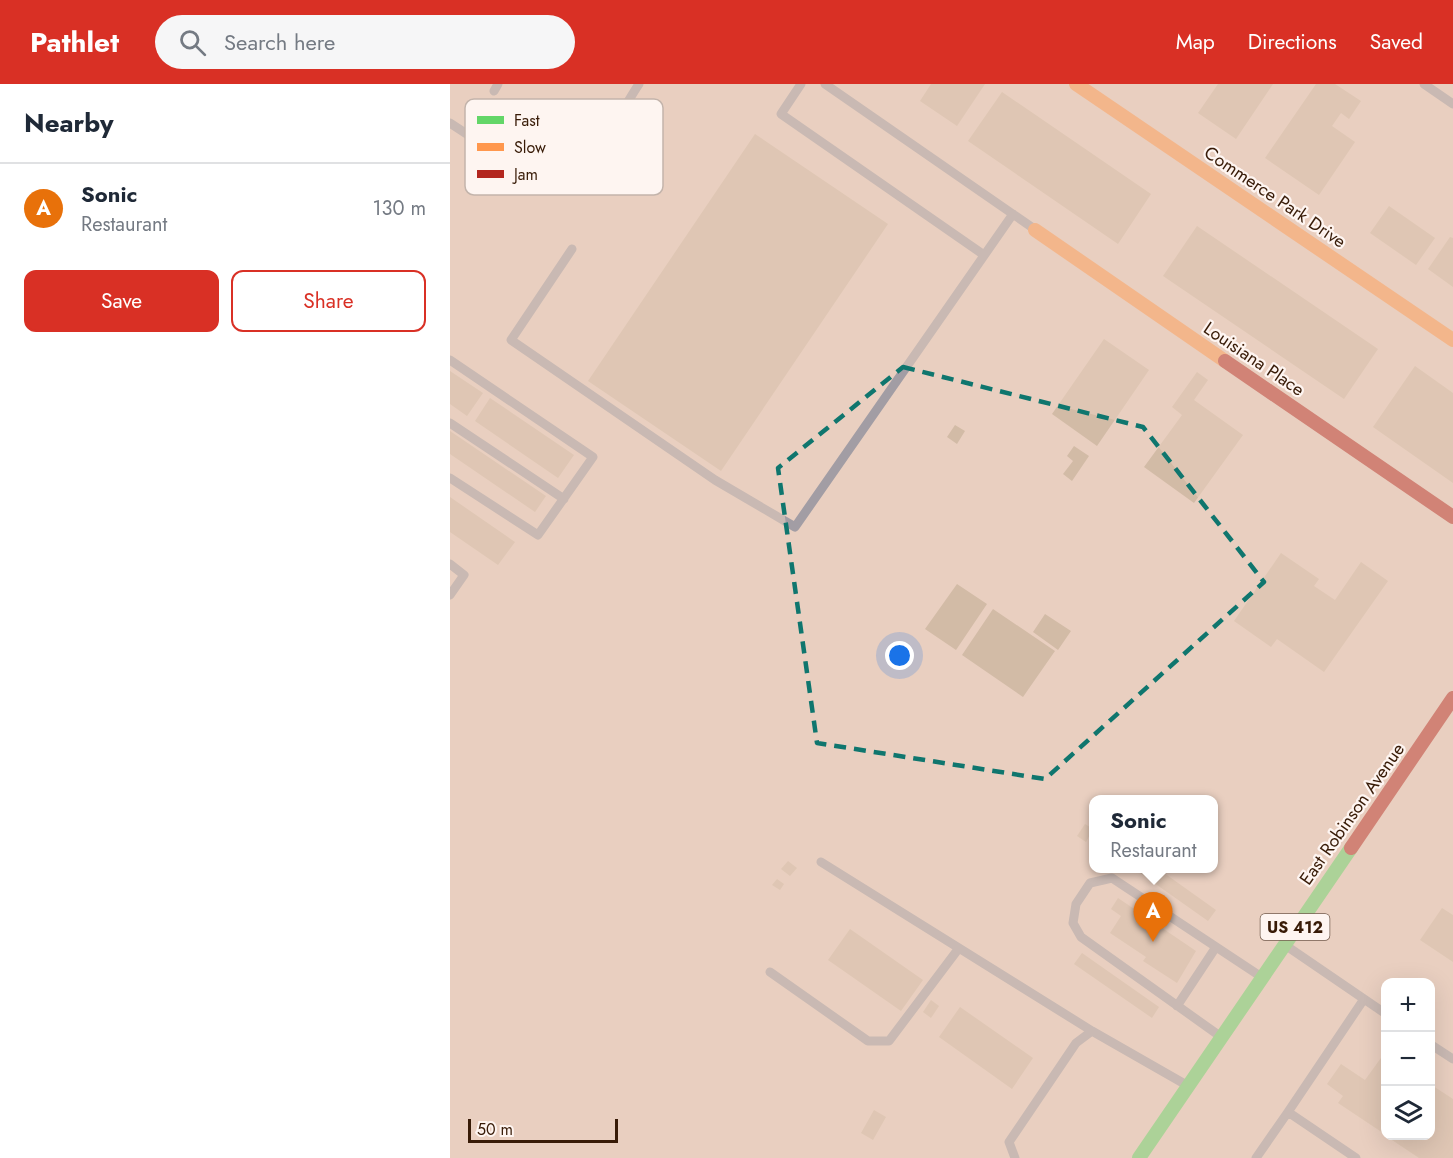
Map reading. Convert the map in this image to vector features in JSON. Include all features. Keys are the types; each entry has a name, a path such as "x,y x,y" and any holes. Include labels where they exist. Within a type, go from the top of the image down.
{"main road":[{"name":"Commerce Park Drive","path":"1076,84 1453,340"},
{"name":"Louisiana Place","path":"1035,230 1453,517"},
{"name":"East Robinson Avenue","path":"1146,1156 1188,1086 1261,977 1453,698"}],"lane":[{"path":"629,99 639,84"},
{"path":"801,84 781,114 984,255"},
{"path":"825,84 1035,230"},
{"path":"1430,86 1453,104"},
{"path":"450,123 465,133"},
{"path":"572,249 511,340 715,480 795,527 1013,214"},
{"path":"450,360 592,458 538,535 450,478"},
{"path":"450,423 564,499"},
{"path":"450,564 464,575 450,595"},
{"path":"821,862 1092,1031 1188,1086"},
{"path":"1221,1037 1081,937 1073,923 1077,904 1090,883 1112,878 1261,977"},
{"path":"1284,944 1381,1011"},
{"path":"1177,1006 1216,947"},
{"path":"770,972 868,1041 889,1041 959,948"},
{"path":"1256,1158 1364,999"},
{"path":"1015,1158 1009,1142 1076,1043 1092,1031"},
{"path":"1435,1047 1453,1059"},
{"path":"1288,1112 1356,1158"}],"highlighted area":[{"path":"903,367 1143,427 1264,582 1045,779 817,743 778,468"}],"building":[{"path":"931,84 985,84 957,126 920,101"},
{"path":"1218,84 1273,84 1236,139 1198,113"},
{"path":"1316,84 1335,84 1361,101 1349,119 1341,113 1332,126 1355,142 1319,195 1265,158"},
{"path":"1002,92 1151,194 1118,244 968,141"},
{"path":"755,134 888,224 721,471 588,381"},
{"path":"1389,206 1435,238 1416,265 1370,233"},
{"path":"1197,226 1378,349 1344,399 1163,276"},
{"path":"1450,237 1453,238 1453,287 1428,269"},
{"path":"1104,339 1149,370 1097,446 1052,414"},
{"path":"1415,366 1453,393 1453,483 1373,427"},
{"path":"450,371 483,393 467,416 450,404"},
{"path":"1197,372 1208,380 1194,400 1243,435 1194,503 1144,467 1182,415 1172,407"},
{"path":"490,398 574,455 558,478 475,421"},
{"path":"955,425 965,431 957,444 947,437"},
{"path":"450,431 546,496 535,512 450,454"},
{"path":"1074,446 1089,456 1072,481 1063,474 1073,461 1067,456"},
{"path":"450,497 515,542 498,565 450,532"},
{"path":"1281,553 1319,579 1314,586 1335,600 1361,562 1388,581 1324,672 1277,639 1271,647 1234,621"},
{"path":"957,584 987,604 956,650 925,629"},
{"path":"993,609 1055,651 1023,697 962,655"},
{"path":"1045,614 1071,631 1058,650 1033,632"},
{"path":"1085,824 1089,826 1089,836 1086,842 1077,836"},
{"path":"788,861 797,868 790,876 781,869"},
{"path":"1140,873 1164,873 1216,910 1208,921"},
{"path":"777,879 784,884 780,890 772,885"},
{"path":"1118,898 1196,951 1177,983 1143,961 1146,957 1110,933 1121,916 1111,909"},
{"path":"1442,908 1453,915 1453,962 1420,940"},
{"path":"850,929 923,980 901,1011 828,960"},
{"path":"1082,953 1159,1007 1152,1018 1074,964"},
{"path":"931,1000 939,1006 931,1018 923,1012"},
{"path":"960,1007 1033,1058 1012,1089 939,1037"},
{"path":"1381,1058 1381,1132 1338,1103 1343,1096 1327,1084 1341,1064 1365,1080"},
{"path":"1435,1087 1453,1099 1453,1158 1419,1158 1392,1140 1435,1140"},
{"path":"874,1110 886,1117 873,1140 861,1133"}],"traffic: fast":[{"path":"1139,1158 1351,848"}],"traffic: slow":[{"path":"1076,84 1453,340"},
{"path":"1035,230 1225,361"}],"traffic: jam":[{"path":"1225,361 1453,517"},
{"path":"1351,848 1453,698"}],"place":[{"name":"Sonic","path":"1153,942"}]}
